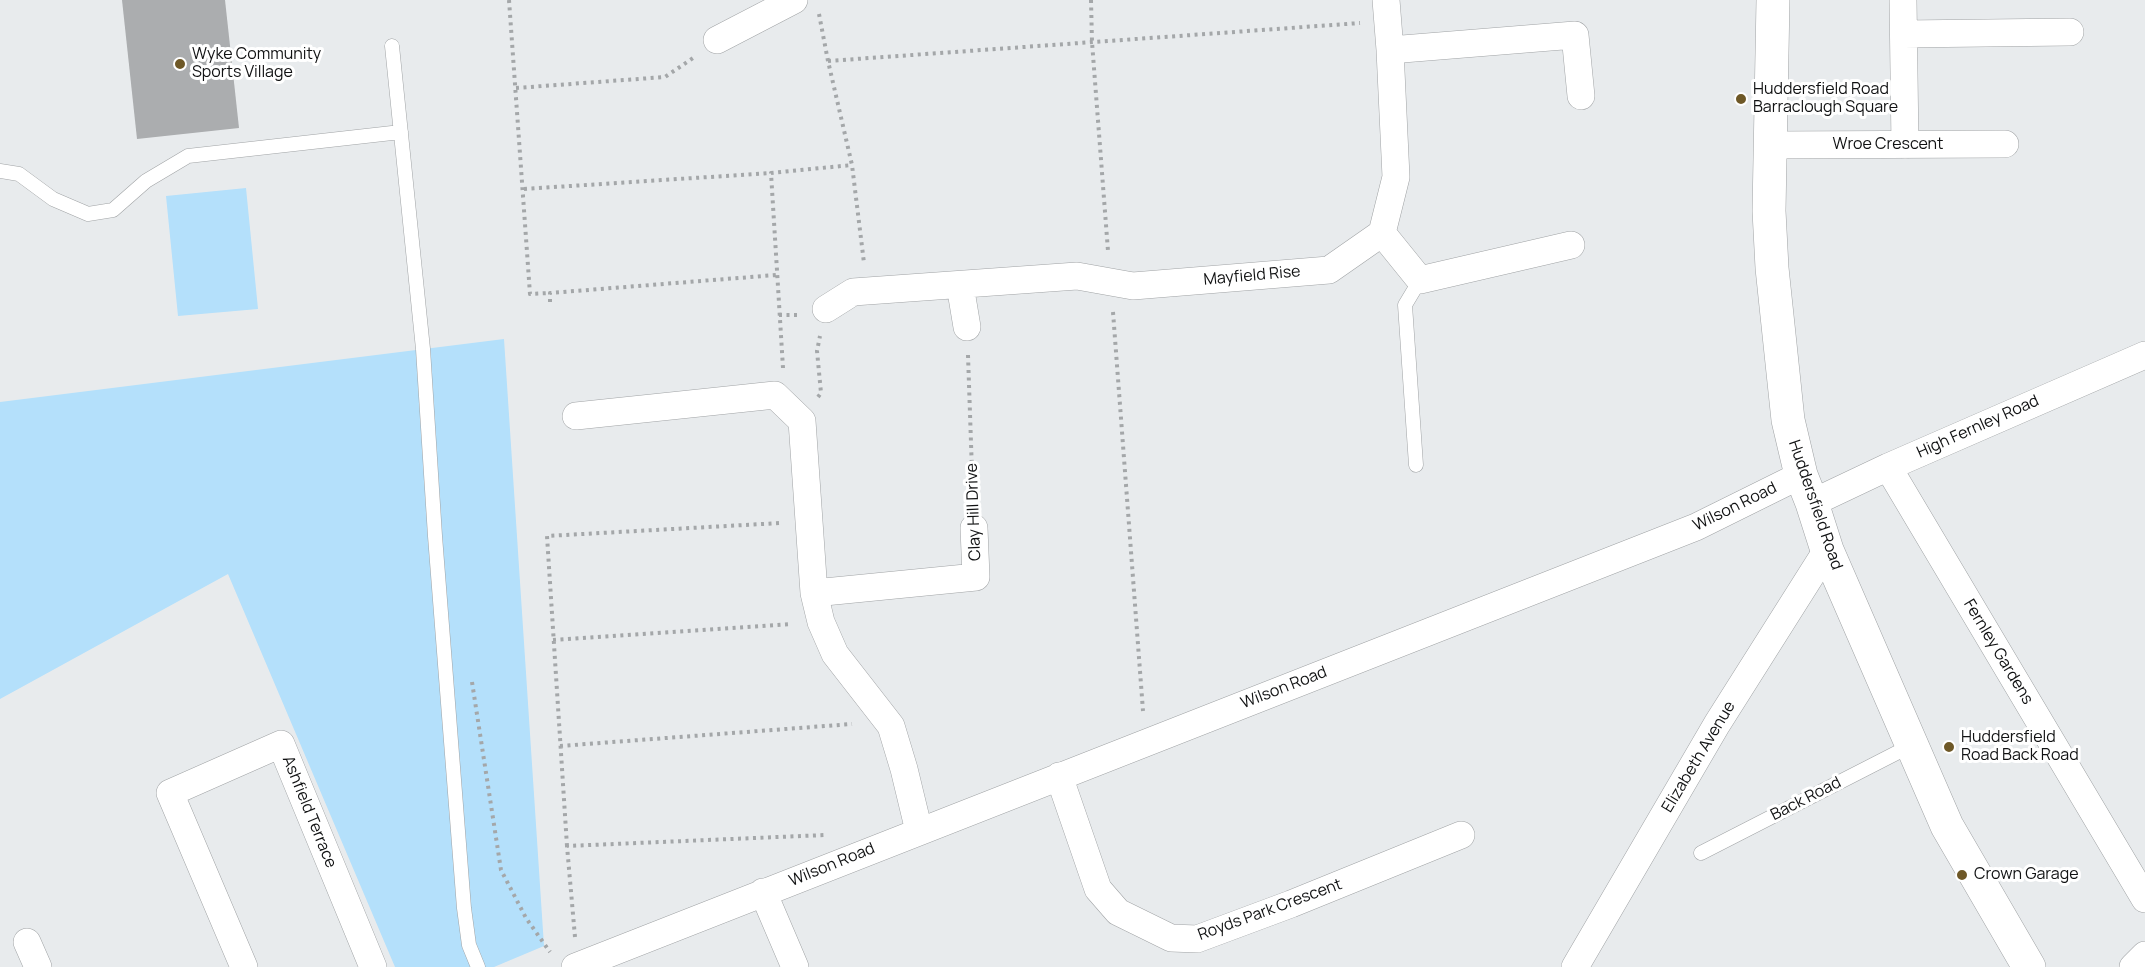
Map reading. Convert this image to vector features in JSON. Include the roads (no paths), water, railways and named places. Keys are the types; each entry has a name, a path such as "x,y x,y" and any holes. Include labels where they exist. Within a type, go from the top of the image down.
{"main road":[{"name":"Huddersfield Road","path":"1773,0 1768,211 1788,420 1827,550 1947,826 2029,967"}],"street":[{"path":"1904,0 1905,145"},
{"path":"717,40 806,5"},
{"path":"1387,11 1396,177 1382,233 1420,279 1571,244"},
{"path":"1904,34 2070,32"},
{"path":"1390,50 1575,35 1581,96"},
{"name":"Wroe Crescent","path":"1770,145 2006,144"},
{"name":"Mayfield Rise","path":"960,285 1077,276 1133,286 1329,270 1382,233"},
{"path":"826,309 853,292 960,285 967,327"},
{"name":"High Fernley Road","path":"1807,489 1888,466 2145,354"},
{"path":"576,416 775,395 794,413 809,521 814,593 821,622 835,654 891,726 919,831"},
{"name":"Fernley Gardens","path":"1888,466 2145,899"},
{"name":"Wilson Road","path":"569,964 763,892 1696,527 1807,489"},
{"name":"Clay Hill Drive","path":"814,593 976,577 974,528"},
{"name":"Elizabeth Avenue","path":"1575,967 1717,724 1827,550"},
{"name":"Ashfield Terrace","path":"243,967 170,793 281,744 373,967"},
{"name":"Royds Park Crescent","path":"1059,776 1098,889 1118,912 1171,938 1197,939 1291,904 1461,835"},
{"path":"763,892 795,967"},
{"path":"27,942 38,967"},
{"path":"2133,967 2145,955"}],"lane":[{"path":"393,46 423,350 464,908 469,945 478,967"},
{"path":"0,171 19,174 53,199 88,214 113,210 146,181 188,156 401,132"},
{"path":"1416,465 1405,305 1420,279"},
{"name":"Back Road","path":"1701,853 1912,744"}],"place":[{"name":"Wyke Community Sports Village","path":"180,64"},
{"name":"Huddersfield Road Barraclough Square","path":"1741,99"},
{"name":"Huddersfield Road Back Road","path":"1949,747"},
{"name":"Crown Garage","path":"1962,875"}]}
